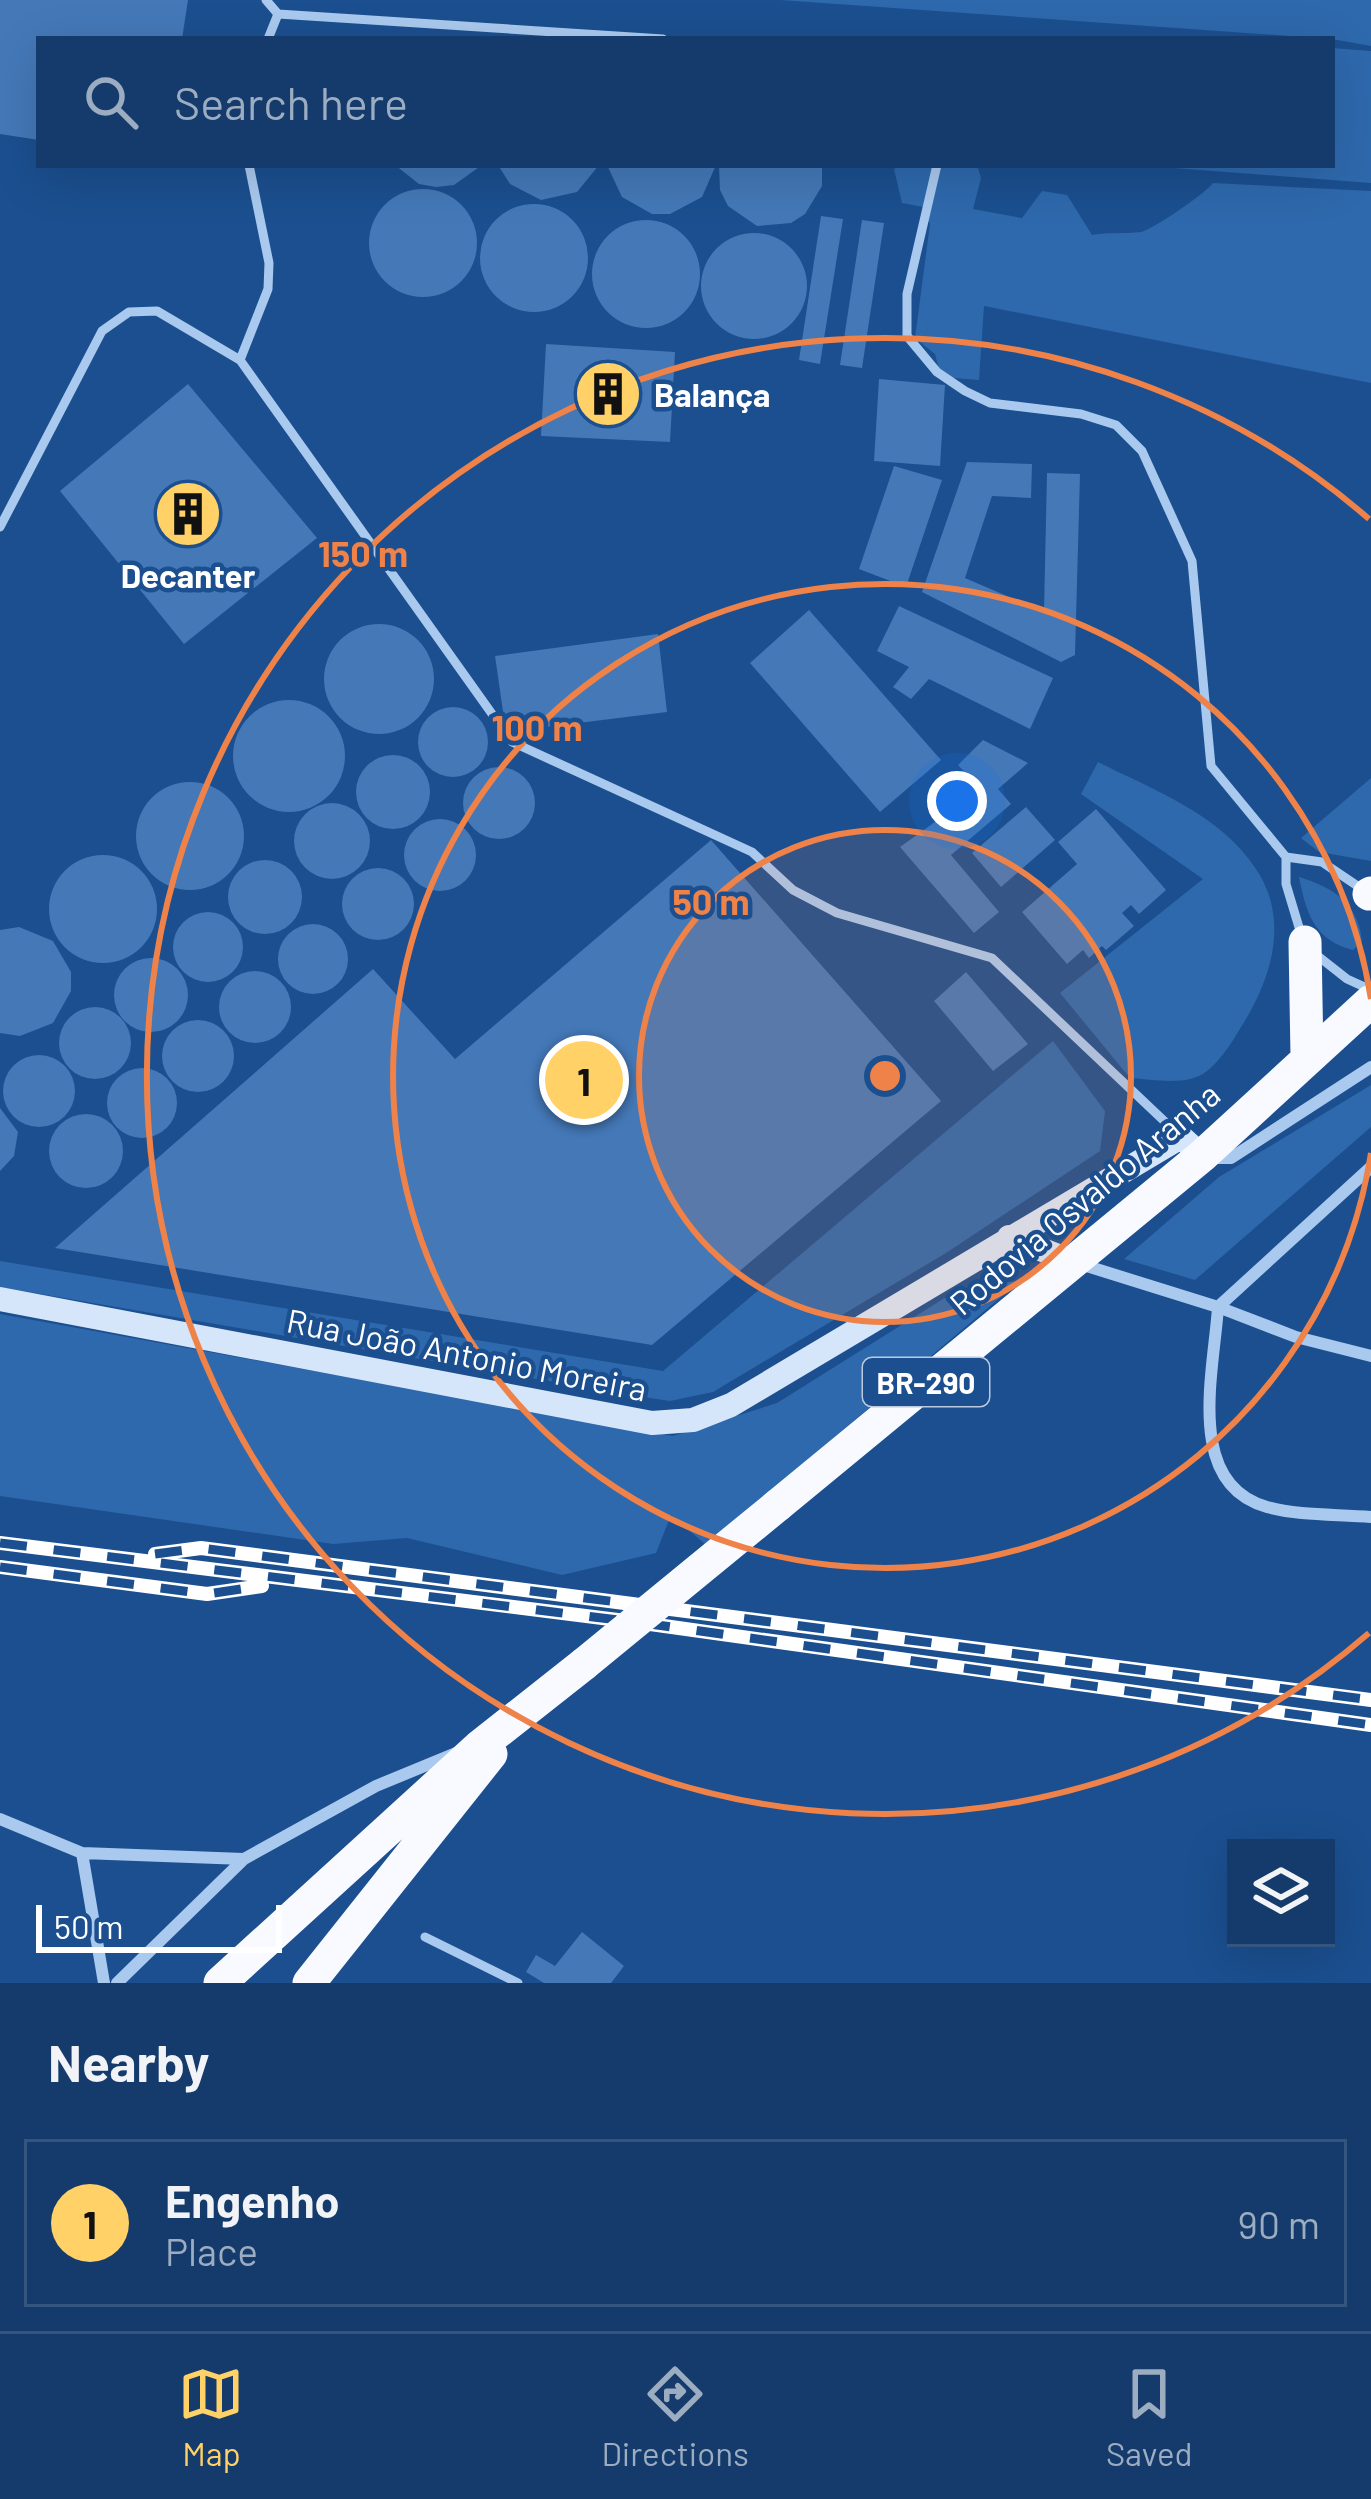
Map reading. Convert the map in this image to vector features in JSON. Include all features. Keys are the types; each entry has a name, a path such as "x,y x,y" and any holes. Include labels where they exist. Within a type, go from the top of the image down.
{"highway":[{"path":"1305,942 1307,1056"},
{"name":"Rodovia Osvaldo Aranha","path":"220,1983 480,1746 510,1727 1023,1300 1076,1263 1192,1147 1371,1001"},
{"name":"Rodovia Osvaldo Aranha","path":"309,1983 510,1727"}],"main road":[{"name":"Rua João Antonio Moreira","path":"0,1299 652,1424 693,1420 731,1405 1009,1237 1192,1147"},
{"path":"1009,1237 1076,1263"}],"street":[{"path":"1192,1147 1231,1158 1371,1067"},
{"path":"1371,1167 1217,1307 1210,1453 1228,1483 1265,1507 1371,1517"},
{"path":"1076,1263 1296,1337 1371,1356"},
{"path":"116,1983 244,1859 406,1772 480,1746"},
{"path":"0,1819 82,1853 244,1859"},
{"path":"82,1853 104,1983"}],"lane":[{"path":"266,0 278,14 617,36"},
{"path":"269,36 278,14"},
{"path":"240,360 268,289 269,262 250,168"},
{"path":"936,168 907,294 907,336 937,372 965,391 990,403 1081,414 1116,425 1142,451 1192,561 1211,766 1286,857 1290,902 1305,942 1347,979 1371,990"},
{"path":"0,527 102,331 128,312 157,311 240,360 512,742 752,852 793,890 837,913 992,958 1192,1147"},
{"path":"1286,857 1322,862 1370,895"},
{"path":"425,1936 518,1983"}],"shaded area":[{"path":"780,0 1371,0 1371,46 1335,36"},
{"path":"1335,48 1371,51 1371,183 1174,168 1335,168"},
{"path":"978,168 981,178 973,209 1022,218 1042,191 1067,195 1092,235 1147,230 1213,183 1371,191 1371,383 984,306 979,380 941,377 935,354 915,338 930,224 923,207 902,203 894,169"},
{"path":"1098,762 1205,818 1241,850 1267,890 1274,932 1267,974 1231,1043 1213,1066 1195,1078 1130,1078 1060,993 1203,879 1081,794"},
{"path":"1371,778 1371,861 1319,852 1301,838"},
{"path":"1299,877 1323,886 1350,907 1362,941 1353,950 1329,939 1314,923"},
{"path":"1053,1041 1105,1111 1100,1151 946,1253 713,1392 670,1401 0,1287 0,1261 663,1371"},
{"path":"1371,1085 1371,1127 1195,1280 1124,1259 1219,1177"},
{"path":"1020,1281 706,1545 671,1515 656,1553 562,1575 407,1538 333,1544 0,1496 0,1314 673,1436 777,1403 962,1287"}],"building":[{"path":"0,0 188,0 182,36 36,36 36,140 0,134"},
{"path":"399,168 478,168 454,185 419,184"},
{"path":"500,168 597,168 577,192 541,200 510,184"},
{"path":"608,168 715,168 702,197 670,214 652,214 622,197"},
{"path":"719,168 822,168 822,186 805,214 791,223 757,226 728,206 720,190"},
{"path":"423,189 444,193 461,205 473,222 477,243 473,264 461,281 444,293 423,297 402,293 385,281 373,264 369,243 373,222 385,205 402,193"},
{"path":"534,204 555,208 572,220 584,237 588,258 584,279 572,296 555,308 534,312 513,308 496,296 484,279 480,258 484,237 496,220 513,208"},
{"path":"821,216 843,219 820,364 799,360"},
{"path":"646,220 667,224 684,236 696,253 700,274 696,295 684,312 667,324 646,328 625,324 608,312 596,295 592,274 596,253 608,236 625,224"},
{"path":"862,220 884,223 862,368 840,365"},
{"path":"754,233 774,237 792,248 803,266 807,286 803,306 792,324 774,335 754,339 734,335 716,324 705,306 701,286 705,266 716,248 734,237"},
{"name":"Balança","path":"546,344 675,352 670,442 541,436"},
{"path":"879,379 945,385 940,466 874,461"},
{"name":"Decanter","path":"188,384 317,538 184,644 60,491"},
{"path":"967,462 1032,464 1031,498 992,496 965,578 1044,612 1047,473 1080,474 1075,655 1061,662 922,592"},
{"path":"894,466 942,480 906,587 859,569"},
{"path":"899,606 1053,678 1030,729 929,679 911,699 893,687 909,667 877,651"},
{"path":"809,610 941,760 880,812 750,663"},
{"path":"379,624 418,640 434,679 418,718 379,734 340,718 324,679 340,640"},
{"path":"658,634 667,712 506,732 495,656"},
{"path":"289,700 310,704 328,717 341,735 345,756 341,777 328,795 310,808 289,812 268,808 250,795 237,777 233,756 237,735 250,717 268,704"},
{"path":"453,707 478,717 488,742 478,767 453,777 428,767 418,742 428,717"},
{"path":"983,740 1028,763 998,789 1011,804 951,855 999,912 974,933 900,847 981,789 958,765"},
{"path":"393,755 407,757 419,766 428,778 428,806 419,818 407,827 393,829 379,827 367,818 358,806 356,792 358,778 367,766 379,757"},
{"path":"499,767 525,777 535,803 525,829 499,839 473,829 463,803 473,777"},
{"path":"190,782 211,786 228,798 240,815 244,836 240,857 228,874 211,886 190,890 169,886 152,874 140,857 136,836 140,815 152,798 169,786"},
{"path":"332,803 359,814 370,841 359,868 332,879 305,868 294,841 305,814"},
{"path":"1026,807 1055,840 1001,887 972,853"},
{"path":"1096,809 1166,890 1139,914 1131,905 1122,913 1134,926 1106,950 1102,946 1089,958 1083,950 1067,964 1022,912 1077,864 1058,842"},
{"path":"440,819 466,829 476,855 466,881 440,891 414,881 404,855 414,829"},
{"path":"711,840 941,1101 652,1345 55,1248 373,969 455,1059"},
{"path":"103,855 124,859 141,871 153,888 157,909 153,930 141,947 124,959 103,963 82,959 65,947 53,930 49,909 53,888 65,871 82,859"},
{"path":"265,860 291,871 302,897 291,923 265,934 239,923 228,897 239,871"},
{"path":"378,868 403,879 414,904 403,929 378,940 353,929 342,904 353,879"},
{"path":"208,912 233,922 243,947 233,972 208,982 183,972 173,947 183,922"},
{"path":"313,924 338,934 348,959 338,984 313,994 288,984 278,959 288,934"},
{"path":"19,927 53,941 71,972 71,991 53,1023 20,1036 0,1033 0,930"},
{"path":"151,958 177,969 188,995 177,1021 151,1032 125,1021 114,995 125,969"},
{"path":"255,971 281,981 291,1007 281,1033 255,1043 229,1033 219,1007 229,981"},
{"path":"966,972 1028,1044 993,1071 934,1001"},
{"path":"95,1007 120,1018 131,1043 120,1068 95,1079 70,1068 59,1043 70,1018"},
{"path":"198,1020 223,1031 234,1056 223,1081 198,1092 173,1081 162,1056 173,1031"},
{"path":"39,1055 64,1066 75,1091 64,1116 39,1127 14,1116 3,1091 14,1066"},
{"path":"142,1068 167,1078 177,1103 167,1128 142,1138 117,1128 107,1103 117,1078"},
{"path":"0,1108 18,1132 14,1156 0,1171"},
{"path":"86,1114 112,1125 123,1151 112,1177 86,1188 60,1177 49,1151 60,1125"},
{"path":"582,1932 624,1966 611,1983 544,1983 526,1972 536,1955 555,1966"}],"railway":[{"path":"0,1543 650,1624 1371,1725"},
{"path":"155,1554 201,1548 1371,1700"},
{"path":"0,1567 207,1594 262,1586"}],"place":[{"name":"Balança","path":"608,394"},
{"name":"Decanter","path":"188,514"},
{"name":"Engenho","path":"584,1080"}]}
